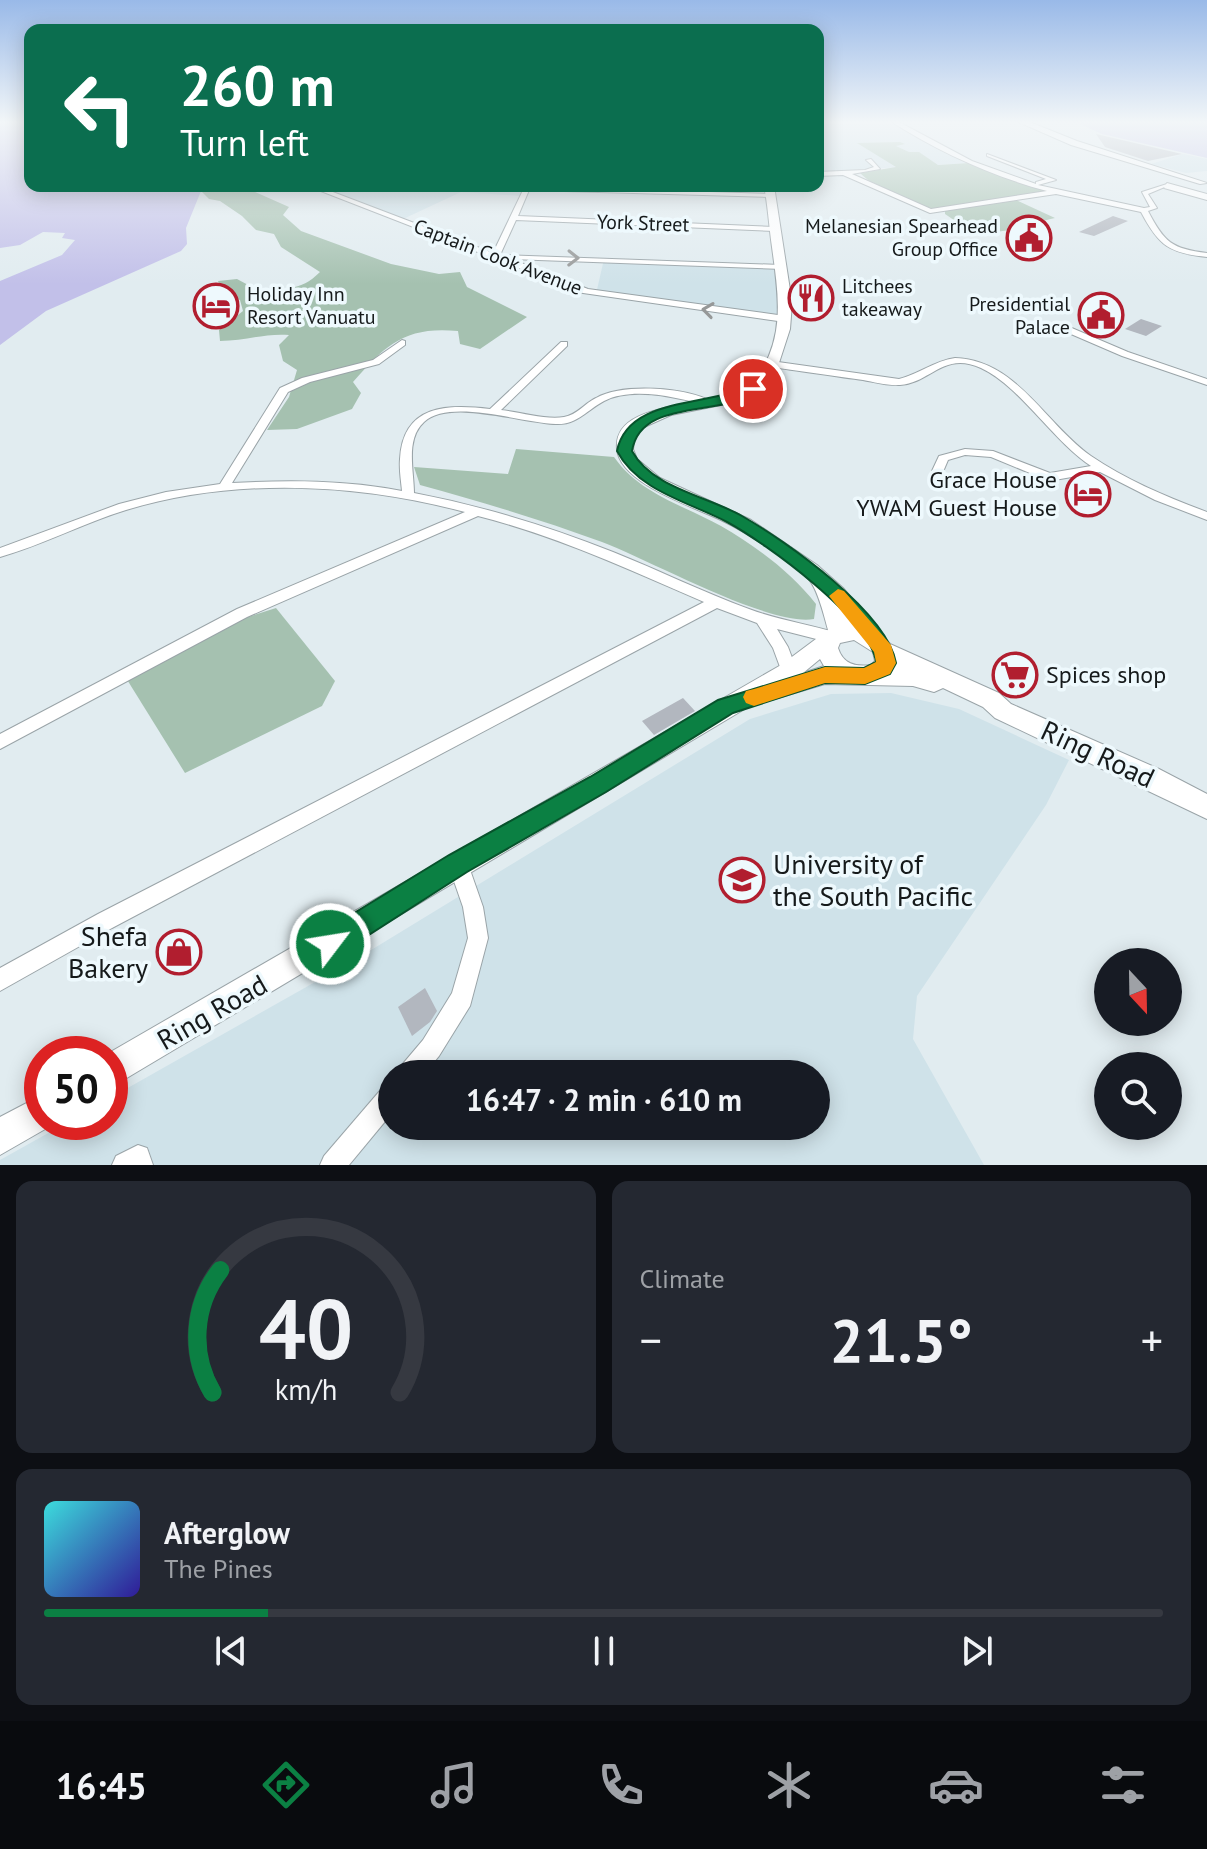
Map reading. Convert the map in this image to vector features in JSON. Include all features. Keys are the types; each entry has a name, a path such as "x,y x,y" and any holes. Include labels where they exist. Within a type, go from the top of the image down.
{"street":[{"path":"849,175 930,211 1058,191"},
{"path":"1008,175 1058,191 1144,210 1154,208 1144,193 1165,187 1181,176 1205,182"},
{"path":"1026,182 1048,183 1053,180 1041,175"},
{"path":"1165,187 1207,197"},
{"name":"Captain Cook Avenue","path":"327,192 586,291 785,319"},
{"path":"525,192 495,257 780,267"},
{"path":"770,192 785,319 763,380 748,393 732,400 707,402 653,416 637,425 627,437 625,451 631,463 645,477 736,520 813,572 844,602 878,644 886,663 883,668 862,675 831,661 828,642 832,607 813,572"},
{"path":"1144,210 1162,242 1186,252 1207,255"},
{"name":"York Street","path":"512,218 774,229"},
{"path":"1060,326 1125,354 1207,382"},
{"path":"224,487 284,390 306,380 376,362 402,343"},
{"path":"492,413 564,344"},
{"path":"771,364 899,382 911,380 940,362 981,364 1005,378 1060,437 1102,468 1154,495 1207,516"},
{"path":"408,492 404,471 408,439 417,419 443,410 570,419 603,398 626,394 672,395 707,402"},
{"path":"938,471 943,458 965,452 1005,458 1049,477 1102,468"},
{"path":"0,553 66,526 138,502 224,487 323,484 408,492 478,511 605,554 715,603 828,642 854,632 878,644"},
{"path":"0,742 242,613 478,511"},
{"path":"0,980 119,913 715,603"},
{"path":"763,620 780,647 789,671"},
{"name":"Ring Road","path":"128,1061 789,671 828,642"},
{"name":"Ring Road","path":"878,644 991,700 1003,711 1150,777 1207,807"},
{"name":"Ring Road","path":"726,707 825,675 913,677 991,700"},
{"path":"421,1060 462,998 478,938 473,907 458,864"},
{"path":"333,1165 378,1111"},
{"path":"0,1137 24,1123"},
{"path":"125,1165 138,1157 140,1165"}],"shaded area":[{"path":"331,192 461,192 401,220"},
{"path":"461,192 524,192 522,196"},
{"path":"604,259 780,267 785,319 596,294"},
{"name":"University of the South Pacific","path":"891,693 959,709 1069,760 1046,805 917,996 913,1039 984,1165 0,1165 0,1160 36,1140 128,1140 128,1088 363,955 750,719 831,694"}],"green space":[{"path":"862,175 1003,175 1048,192 936,209 895,196"},
{"path":"202,192 255,192 289,207 283,215 301,231 391,264 439,274 460,272 467,287 527,317 480,349 460,344 458,331 424,332 398,340 376,357 353,382 361,393 352,409 297,429 267,430 289,397 297,370 283,361 279,345 289,335 220,341 219,330 243,311 240,300 223,294 218,281 237,279 261,292 298,286 320,272 281,247 274,234 256,230 220,201 209,199"},
{"path":"1016,200 1055,218 1011,229 986,231 973,229 945,214 945,211"},
{"path":"516,449 614,457 649,490 721,526 773,561 816,604 814,619 794,619 769,613 602,542 420,485 414,467 508,474"},
{"path":"276,608 335,681 322,706 185,773 126,678 245,618"}],"water":[{"path":"0,175 24,175 24,192 201,192 186,228 187,244 181,251 46,311 0,345 0,281 62,255 75,240 62,238 65,233 43,232 20,245 0,248"}],"building":[{"path":"1113,216 1128,221 1094,236 1079,232"},
{"path":"1141,319 1162,326 1146,336 1125,329"},
{"path":"683,698 695,711 654,735 642,721"},
{"path":"425,988 437,1011 430,1022 412,1036 398,1007"}],"slow traffic":[{"path":"754,697 825,675 865,676 883,668 886,663 884,650 838,596"}],"place":[{"name":"Melanesian Spearhead Group Office","path":"1029,238"},
{"name":"Litchees takeaway","path":"811,298"},
{"name":"Holiday Inn Resort Vanuatu","path":"216,306"},
{"name":"Presidential Palace","path":"1101,315"},
{"name":"Grace House YWAM Guest House","path":"1088,494"},
{"name":"Spices shop","path":"1015,675"},
{"name":"University of the South Pacific","path":"742,880"},
{"name":"Shefa Bakery","path":"179,952"}],"route":[{"path":"330,944 458,864 598,785 726,707 804,680 825,675 865,676 883,668 886,656 879,643 813,572 736,520 645,477 631,463 625,451 627,437 637,425 653,416 677,408 732,400 753,389"}]}
